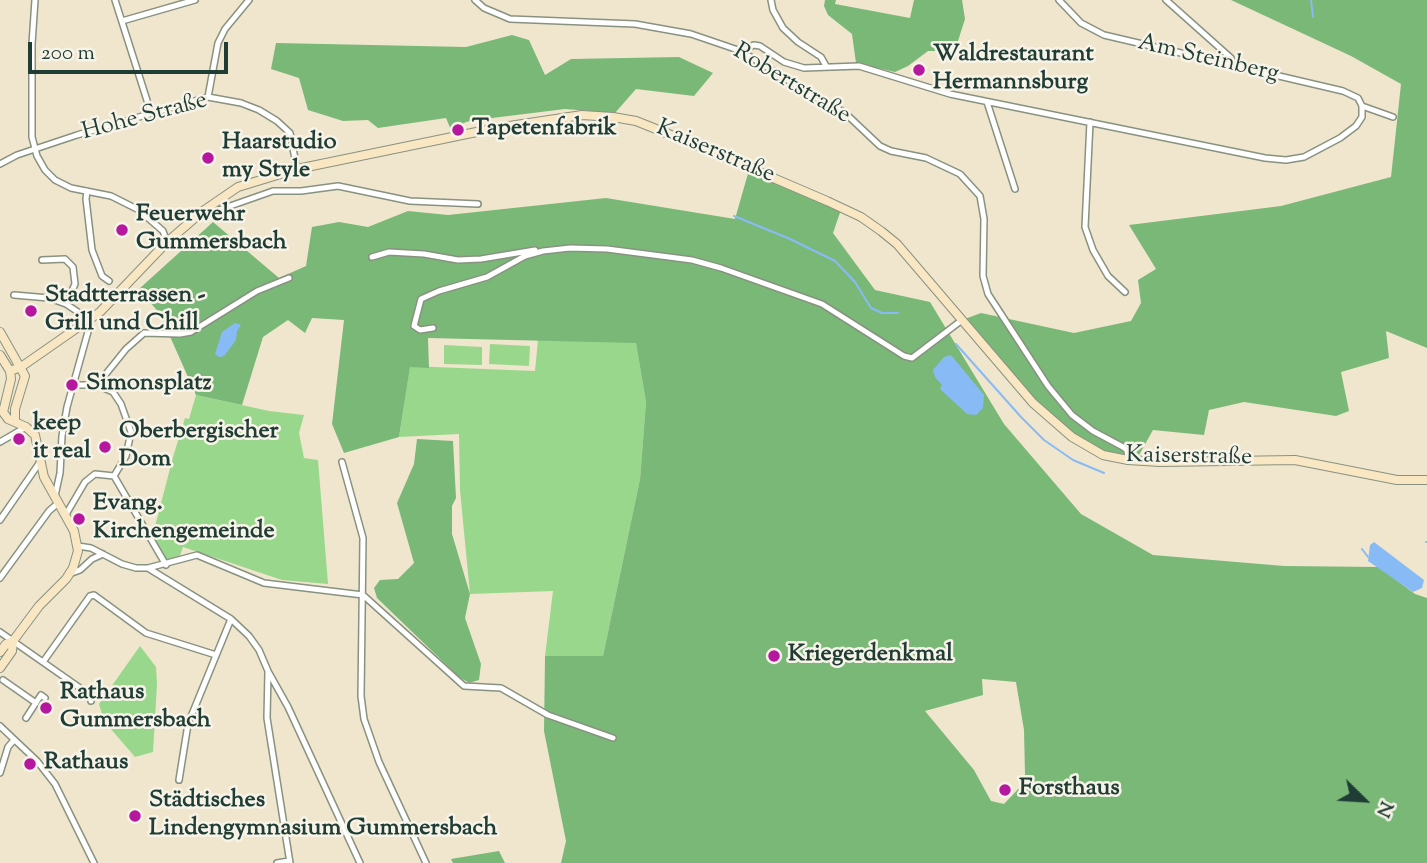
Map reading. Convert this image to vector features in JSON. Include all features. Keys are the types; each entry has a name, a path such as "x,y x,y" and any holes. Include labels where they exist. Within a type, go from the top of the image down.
{"street":[{"path":"35,0 31,52 34,149 45,170 55,180 71,188 111,196 139,210 163,231 167,242"},
{"path":"115,0 151,113"},
{"path":"122,21 195,0"},
{"path":"208,97 218,43 225,29 249,0"},
{"name":"Robertstraße","path":"475,0 484,8 510,19 635,24 691,34 741,51 844,112 880,146 926,158 960,174 980,196 984,219 983,275 988,294 1048,386 1072,415 1093,431 1124,447 1128,460"},
{"path":"771,0 773,10 783,28 797,42 821,57 826,66"},
{"name":"Am Steinberg","path":"1059,0 1081,23 1104,35 1343,91 1358,98 1362,106 1393,117"},
{"path":"1166,0 1231,58 1230,64"},
{"path":"741,51 754,45 804,68 859,66 950,94 1240,154 1286,160 1304,157 1340,138 1356,126 1362,117 1362,106"},
{"name":"Hohe Straße","path":"0,164 34,149 208,97 241,103 277,121 290,133 297,169"},
{"path":"987,102 1015,188"},
{"name":"Kaiserstraße","path":"10,371 22,367 100,312 167,242 238,187 297,169 496,128 582,115 636,121 861,218 897,244 1033,403 1072,437 1103,455 1160,462 1295,460 1397,480 1427,480"},
{"path":"1090,122 1085,227 1093,250 1108,276 1125,292"},
{"path":"204,211 214,212 273,191 301,191 338,186 410,201 478,204"},
{"path":"87,191 92,250 102,276 109,281"},
{"path":"372,257 389,252 458,260 543,250 607,248 692,260 822,304 904,356 912,358 962,320"},
{"path":"433,328 420,330 414,326 421,299 487,277 525,256 543,250"},
{"path":"43,260 65,259 73,267 75,284 66,304"},
{"path":"97,385 126,349 144,332 191,332 257,291 289,278"},
{"path":"0,578 56,501 64,423 79,356 89,328 78,312 66,304 49,298 14,295"},
{"path":"0,332 22,367 24,376 15,409 15,421"},
{"path":"0,355 10,371 11,379 1,412 8,419 26,427 37,439 40,462 56,501 74,531 78,546 69,574 39,606 13,641 6,644 0,652"},
{"path":"72,385 97,385 113,392 121,404 131,432 126,456 114,476"},
{"path":"0,442 26,427"},
{"path":"0,520 40,462"},
{"path":"342,462 363,538 363,719 379,762 426,863"},
{"path":"65,516 85,482 95,474 114,476"},
{"path":"114,476 166,565"},
{"path":"78,546 87,547 121,564 136,568 166,565 183,557 197,555 264,583 363,594 464,686 501,688 548,715 613,738"},
{"path":"69,574 80,570 92,559 103,554"},
{"path":"148,568 231,620 249,636 288,707 360,863"},
{"path":"43,662 90,596 94,595 146,633 216,655"},
{"path":"179,780 188,724 231,620"},
{"path":"0,632 90,695 91,701"},
{"path":"0,668 12,651 13,641"},
{"path":"268,671 267,718 289,862 277,863"},
{"path":"3,680 36,702"},
{"path":"26,718 41,695 45,698"},
{"path":"0,726 43,768 55,784 94,863"},
{"path":"0,773 14,740"}],"green space":[{"path":"825,0 836,0 835,4 910,18 914,0 962,0 965,19 958,41 947,51 928,51 895,72 856,63 852,34 828,15 824,6"},
{"path":"1231,0 1427,0 1427,348 1386,331 1389,358 1341,372 1349,411 1336,416 1244,402 1209,410 1204,435 1153,430 1139,455 1128,460 1103,455 1055,424 962,320 981,313 1074,333 1131,321 1141,303 1138,280 1156,269 1129,225 1281,206 1391,177 1401,84 1351,56"},
{"path":"512,35 529,40 545,75 571,59 679,57 713,73 694,96 636,89 615,113 565,109 476,120 451,130 446,118 378,128 368,120 343,121 308,110 299,78 271,69 276,43 466,47"},
{"path":"751,163 843,204 833,233 875,290 930,302 1004,424 1081,514 1153,555 1284,566 1379,567 1415,594 1427,598 1427,863 561,863 566,841 544,731 545,656 603,656 640,479 646,402 636,343 428,338 429,368 410,367 399,437 344,453 332,424 344,320 312,318 305,333 288,320 263,337 242,405 196,395 160,314 139,289 213,222 279,278 306,266 312,227 339,222 368,227 408,211 448,215 606,198 735,219","holes":["982,679 1016,682 1024,730 1025,774 1021,786 1004,804 991,801 974,770 925,711 983,695"]},
{"path":"538,340 636,342 646,402 640,479 603,656 545,656 553,591 470,594 460,490 459,434 399,437 410,366 535,371"},
{"path":"490,344 530,346 529,366 489,364"},
{"path":"444,345 482,347 482,365 444,364"},
{"path":"196,395 269,411 304,415 299,433 304,458 318,460 328,584 282,580 183,547 178,561 166,560 152,538 185,418 189,419"},
{"path":"417,439 453,441 456,498 452,506 452,534 470,594 465,618 481,664 479,680 469,683 459,677 377,598 374,588 380,580 398,579 414,563 397,503 414,464"},
{"path":"140,646 156,667 157,684 153,752 135,757 104,721 99,704"},
{"path":"499,851 505,863 453,863 451,859"}],"water":[{"path":"235,323 241,325 236,340 224,356 219,357 215,354 222,332"},
{"path":"951,355 984,395 983,408 976,415 967,414 940,389 942,385 935,377 933,370 944,357"},
{"path":"1374,542 1424,580 1422,588 1413,592 1368,561 1370,545"}],"waterway":[{"path":"1311,0 1313,17"},
{"path":"734,216 835,261 855,282 871,308 882,313 898,313"},
{"path":"956,344 1044,440 1073,460 1104,473"},
{"path":"1362,549 1368,557"}],"place":[{"name":"Waldrestaurant Hermannsburg","path":"919,70"},
{"name":"Tapetenfabrik","path":"458,130"},
{"name":"Haarstudio my Style","path":"208,158"},
{"name":"Feuerwehr Gummersbach","path":"122,230"},
{"name":"Stadtterrassen - Grill und Chill","path":"31,311"},
{"name":"Simonsplatz","path":"72,385"},
{"name":"keep it real","path":"19,439"},
{"name":"Oberbergischer Dom","path":"105,447"},
{"name":"Evang. Kirchengemeinde","path":"79,519"},
{"name":"Kriegerdenkmal","path":"774,656"},
{"name":"Rathaus Gummersbach","path":"46,708"},
{"name":"Rathaus","path":"30,764"},
{"name":"Forsthaus","path":"1005,790"},
{"name":"Städtisches Lindengymnasium Gummersbach","path":"135,816"}]}
